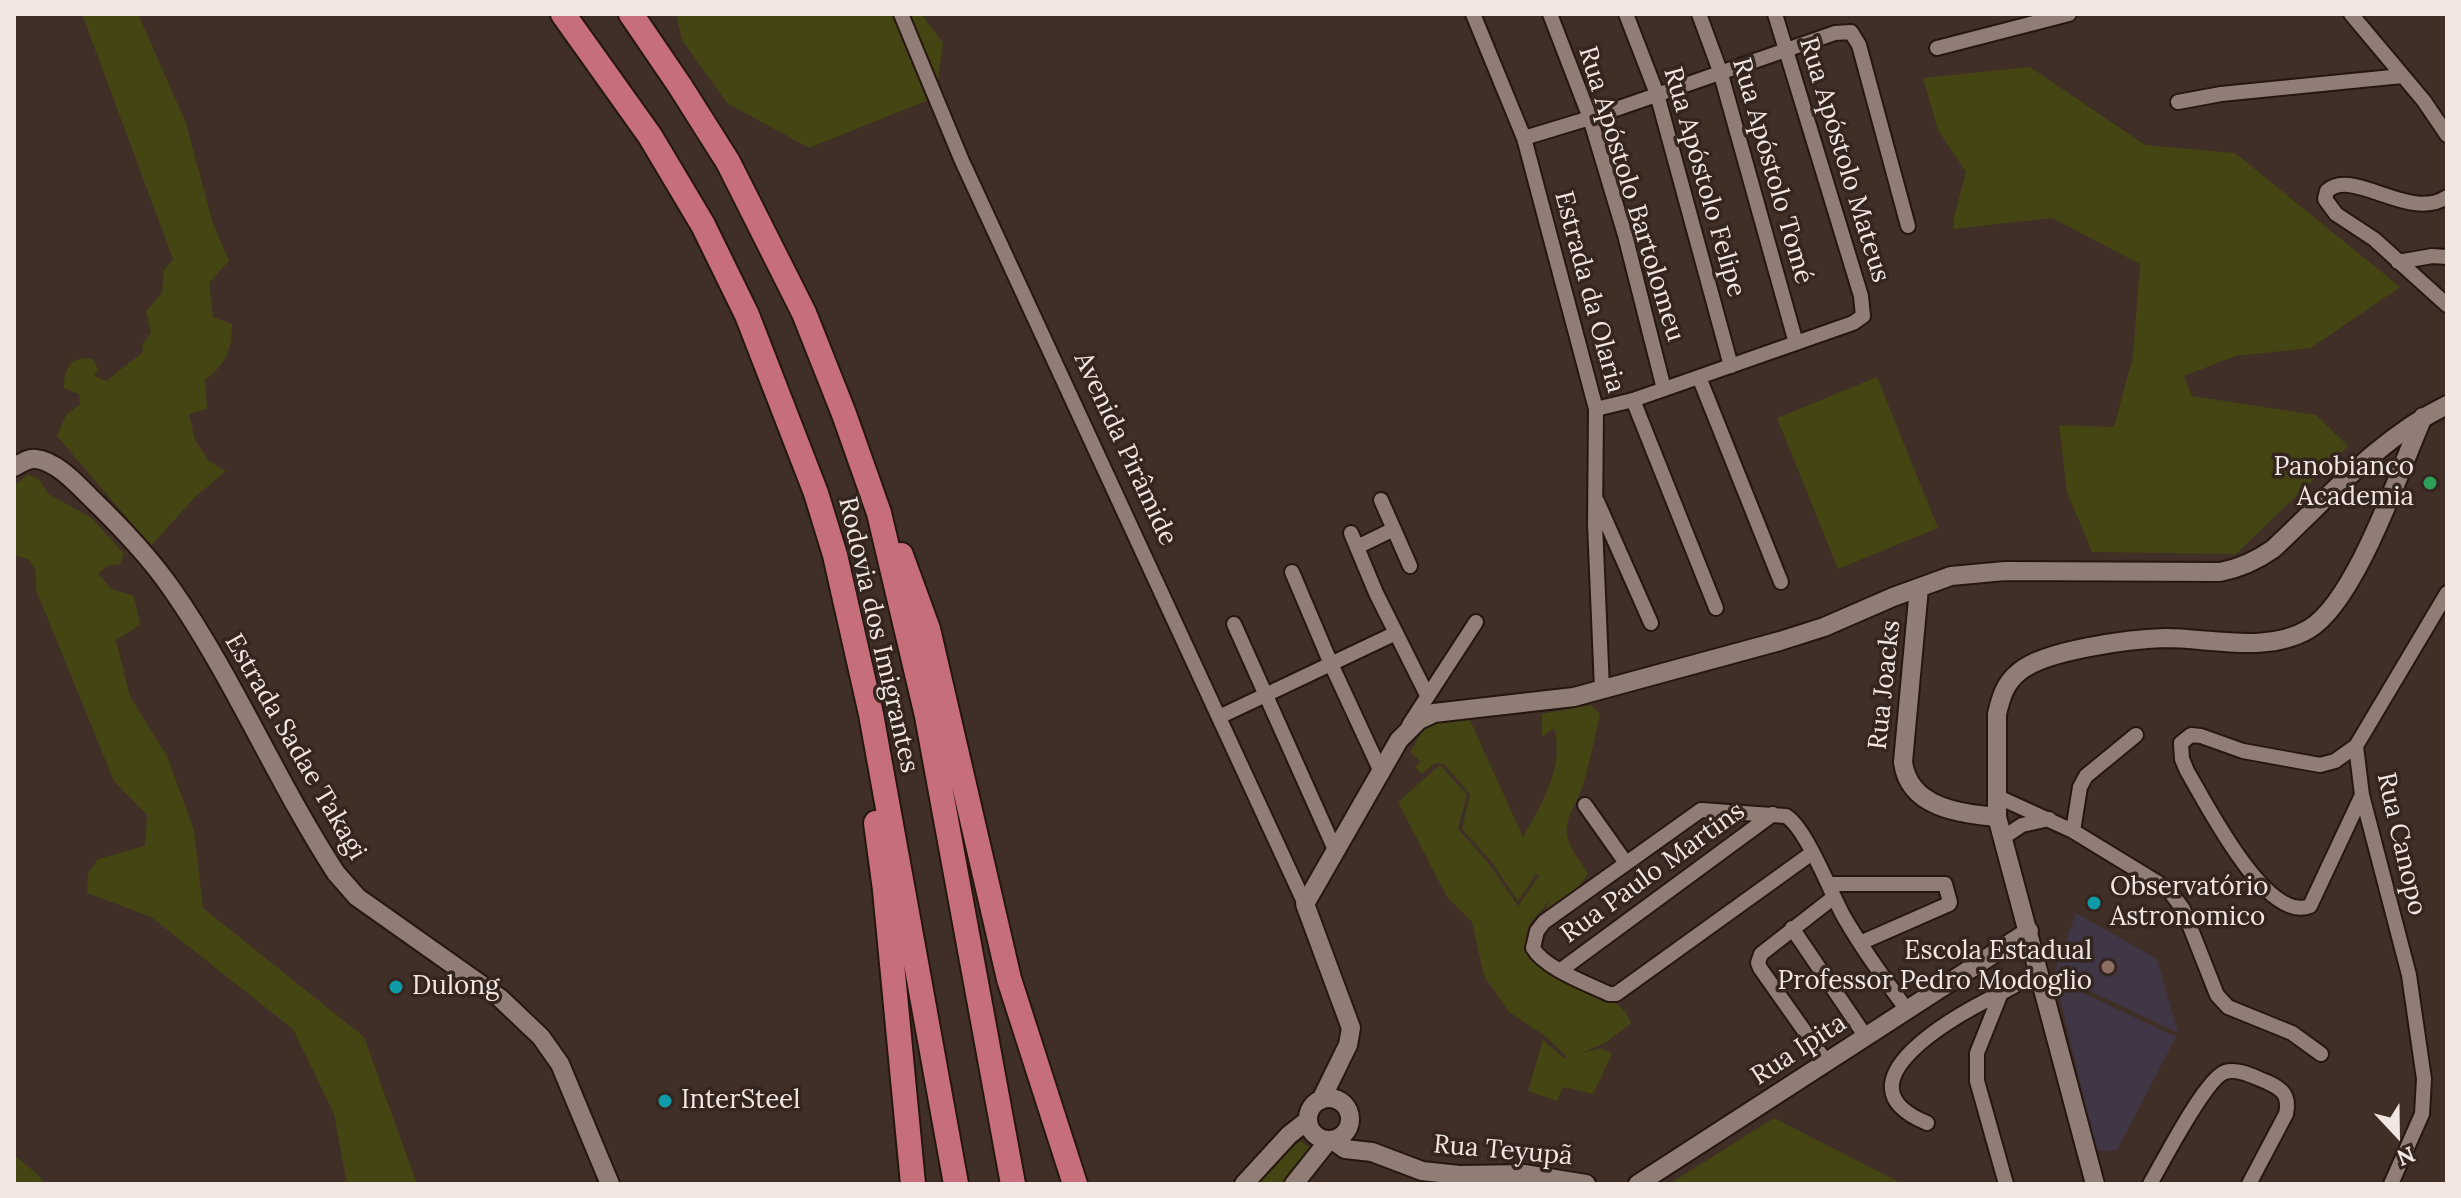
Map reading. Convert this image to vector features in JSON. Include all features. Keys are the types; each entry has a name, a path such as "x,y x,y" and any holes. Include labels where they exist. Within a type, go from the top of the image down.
{"highway":[{"name":"Rodovia dos Imigrantes","path":"563,14 626,101 682,189 747,315 799,446 831,543 862,668 956,1184"},
{"name":"Rodovia dos Imigrantes","path":"631,14 728,162 797,299 844,414 879,513 927,716 1013,1184"},
{"path":"879,513 900,552 920,601 1009,979 1075,1184"},
{"path":"880,762 872,793 885,890 913,1184"}],"main road":[{"path":"2095,1183 1997,817 1997,714 2008,682 2036,661 2134,640 2167,638 2244,643 2295,636 2310,628 2340,597 2356,570 2423,417 2447,395"},
{"path":"1330,1100 1351,1028 1305,904 1406,732 1425,716 1450,710 1574,697 1795,637 1951,576 1970,573 2220,572 2239,568 2273,549 2394,436 2447,405"},
{"path":"2376,453 2393,454 2402,465"},
{"name":"Estrada Sadae Takagi","path":"14,467 25,460 38,459 60,470 111,518 153,564 224,676 336,873 357,897 500,998 541,1037 560,1064 610,1184"},
{"name":"Rua Joacks","path":"1919,588 1903,762 1905,776 1918,795 1943,808 1997,817"},
{"name":"Rua Ipita","path":"1638,1184 2029,931"},
{"path":"1244,1184 1289,1135 1308,1120 1313,1105 1330,1100 1349,1111 1350,1118 1337,1137 1294,1184"},
{"path":"1308,1120 1316,1135 1337,1137"},
{"name":"Rua Teyupã","path":"1337,1137 1345,1149 1372,1152 1420,1178 1524,1174 1575,1183"}],"street":[{"name":"Avenida Pirâmide","path":"901,14 962,161 1305,904"},
{"name":"Estrada da Olaria","path":"1473,14 1524,138 1596,409 1602,689"},
{"name":"Rua Apóstolo Bartolomeu","path":"1550,14 1590,118 1625,235 1664,389"},
{"name":"Rua Apóstolo Felipe","path":"1626,14 1657,94 1731,366"},
{"name":"Rua Apóstolo Tomé","path":"1699,14 1720,71 1796,343"},
{"name":"Rua Apóstolo Mateus","path":"1775,14 1861,296 1863,313 1861,319 1796,343"},
{"path":"1937,48 2069,14"},
{"path":"2351,14 2424,101 2447,135"},
{"path":"1524,138 1590,118 1787,48 1835,33 1851,32 1859,45 1908,226"},
{"path":"2178,102 2221,94 2402,76"},
{"path":"2447,197 2432,204 2413,204 2337,184 2327,191 2325,199 2328,206 2374,239 2447,305"},
{"path":"2398,262 2432,256 2447,257"},
{"path":"1596,409 1633,400 1796,343"},
{"path":"1699,377 1781,582"},
{"path":"1633,400 1716,608"},
{"path":"1596,497 1651,623"},
{"path":"1381,500 1410,566"},
{"path":"1394,529 1354,540 1427,695"},
{"path":"1292,572 1382,774"},
{"path":"2362,795 2310,906 2294,908 2256,881 2187,771 2181,743 2191,735 2201,736 2243,751 2320,765 2335,761 2356,746 2447,593"},
{"path":"1406,732 1476,622"},
{"path":"1234,624 1336,852"},
{"path":"1219,717 1396,633"},
{"path":"1440,678 1438,700 1450,710"},
{"path":"2073,831 2080,787 2086,776 2136,735"},
{"name":"Rua Canopo","path":"2356,746 2362,795 2409,975 2424,1079 2422,1114 2391,1184"},
{"path":"1996,796 2073,831 2168,889 2176,897 2210,982 2228,1007 2292,1033 2321,1054"},
{"path":"1585,805 1626,863"},
{"path":"1812,853 1616,994 1609,994 1561,970 1537,954 1533,939 1544,922 1701,810 1773,814 1793,820 1812,853 1860,943 1907,1010"},
{"name":"Rua Paulo Martins","path":"1561,970 1773,814"},
{"path":"2004,837 2022,825 2049,819"},
{"path":"1827,1063 1758,963 1761,954 1832,890 1945,884 1949,904 1860,943"},
{"path":"1792,928 1866,1037"},
{"path":"1927,1123 1911,1116 1897,1103 1892,1084 1904,1058 1958,1016 2039,972"},
{"path":"2001,993 1982,1037 1976,1065 1977,1081 2006,1184"},
{"path":"2150,1184 2210,1083 2227,1071 2237,1071 2281,1088 2288,1105 2249,1184"}],"shaded area":[{"path":"82,14 138,14 186,123 213,224 229,261 209,283 213,317 232,324 231,342 223,362 205,380 207,409 189,414 195,440 209,461 226,471 196,496 151,546 57,436 66,415 80,404 79,394 64,388 71,364 80,359 93,359 98,370 94,376 106,381 143,352 142,345 151,332 146,311 162,293 164,270 173,259"},
{"path":"676,14 921,14 943,43 936,97 809,148 727,103 682,40"},
{"path":"2030,67 2145,145 2235,153 2400,287 2311,348 2235,356 2184,376 2192,396 2316,415 2348,446 2236,554 2092,552 2067,492 2059,425 2114,427 2133,357 2140,264 2052,218 1954,229 1966,172 1938,130 1923,78"},
{"path":"1877,377 1938,528 1838,569 1777,418"},
{"path":"28,474 40,480 48,494 92,518 124,554 120,564 107,566 98,574 112,589 134,596 140,625 116,640 130,696 167,756 194,830 203,908 364,1037 417,1184 347,1184 334,1114 293,1029 151,917 87,893 88,873 98,859 145,846 147,815 114,781 36,590 36,571 28,559 14,555 14,486"},
{"path":"1591,705 1600,714 1582,789 1567,829 1570,846 1588,874 1574,893 1544,913 1550,900 1539,912 1530,925 1527,943 1534,958 1548,969 1607,997 1622,1008 1631,1023 1605,1043 1581,1053 1602,1048 1612,1054 1593,1094 1563,1087 1557,1101 1528,1091 1543,1040 1565,1059 1567,1057 1545,1036 1509,1012 1484,976 1472,922 1447,897 1398,802 1440,765 1467,795 1458,829 1487,861 1518,906 1539,876 1536,874 1518,901 1491,861 1462,829 1470,794 1444,764 1435,763 1422,774 1415,767 1421,762 1410,752 1427,724 1469,718 1523,837 1554,770 1557,742 1554,728 1542,737 1542,714"},
{"name":"Escola Estadual Professor Pedro Modoglio","path":"2076,913 2157,959 2178,1033 2054,974"},
{"path":"2056,980 2176,1037 2117,1150 2096,1151"},
{"path":"1774,1118 1901,1183 1901,1184 1669,1184"},
{"path":"1300,1141 1311,1148 1284,1184 1251,1184"},
{"path":"14,1155 37,1174 46,1184 14,1184"}],"place":[{"name":"Panobianco Academia","path":"2430,483"},
{"name":"Observatório Astronomico","path":"2094,903"},
{"name":"Escola Estadual Professor Pedro Modoglio","path":"2108,967"},
{"name":"Dulong","path":"396,987"},
{"name":"InterSteel","path":"665,1101"}]}
